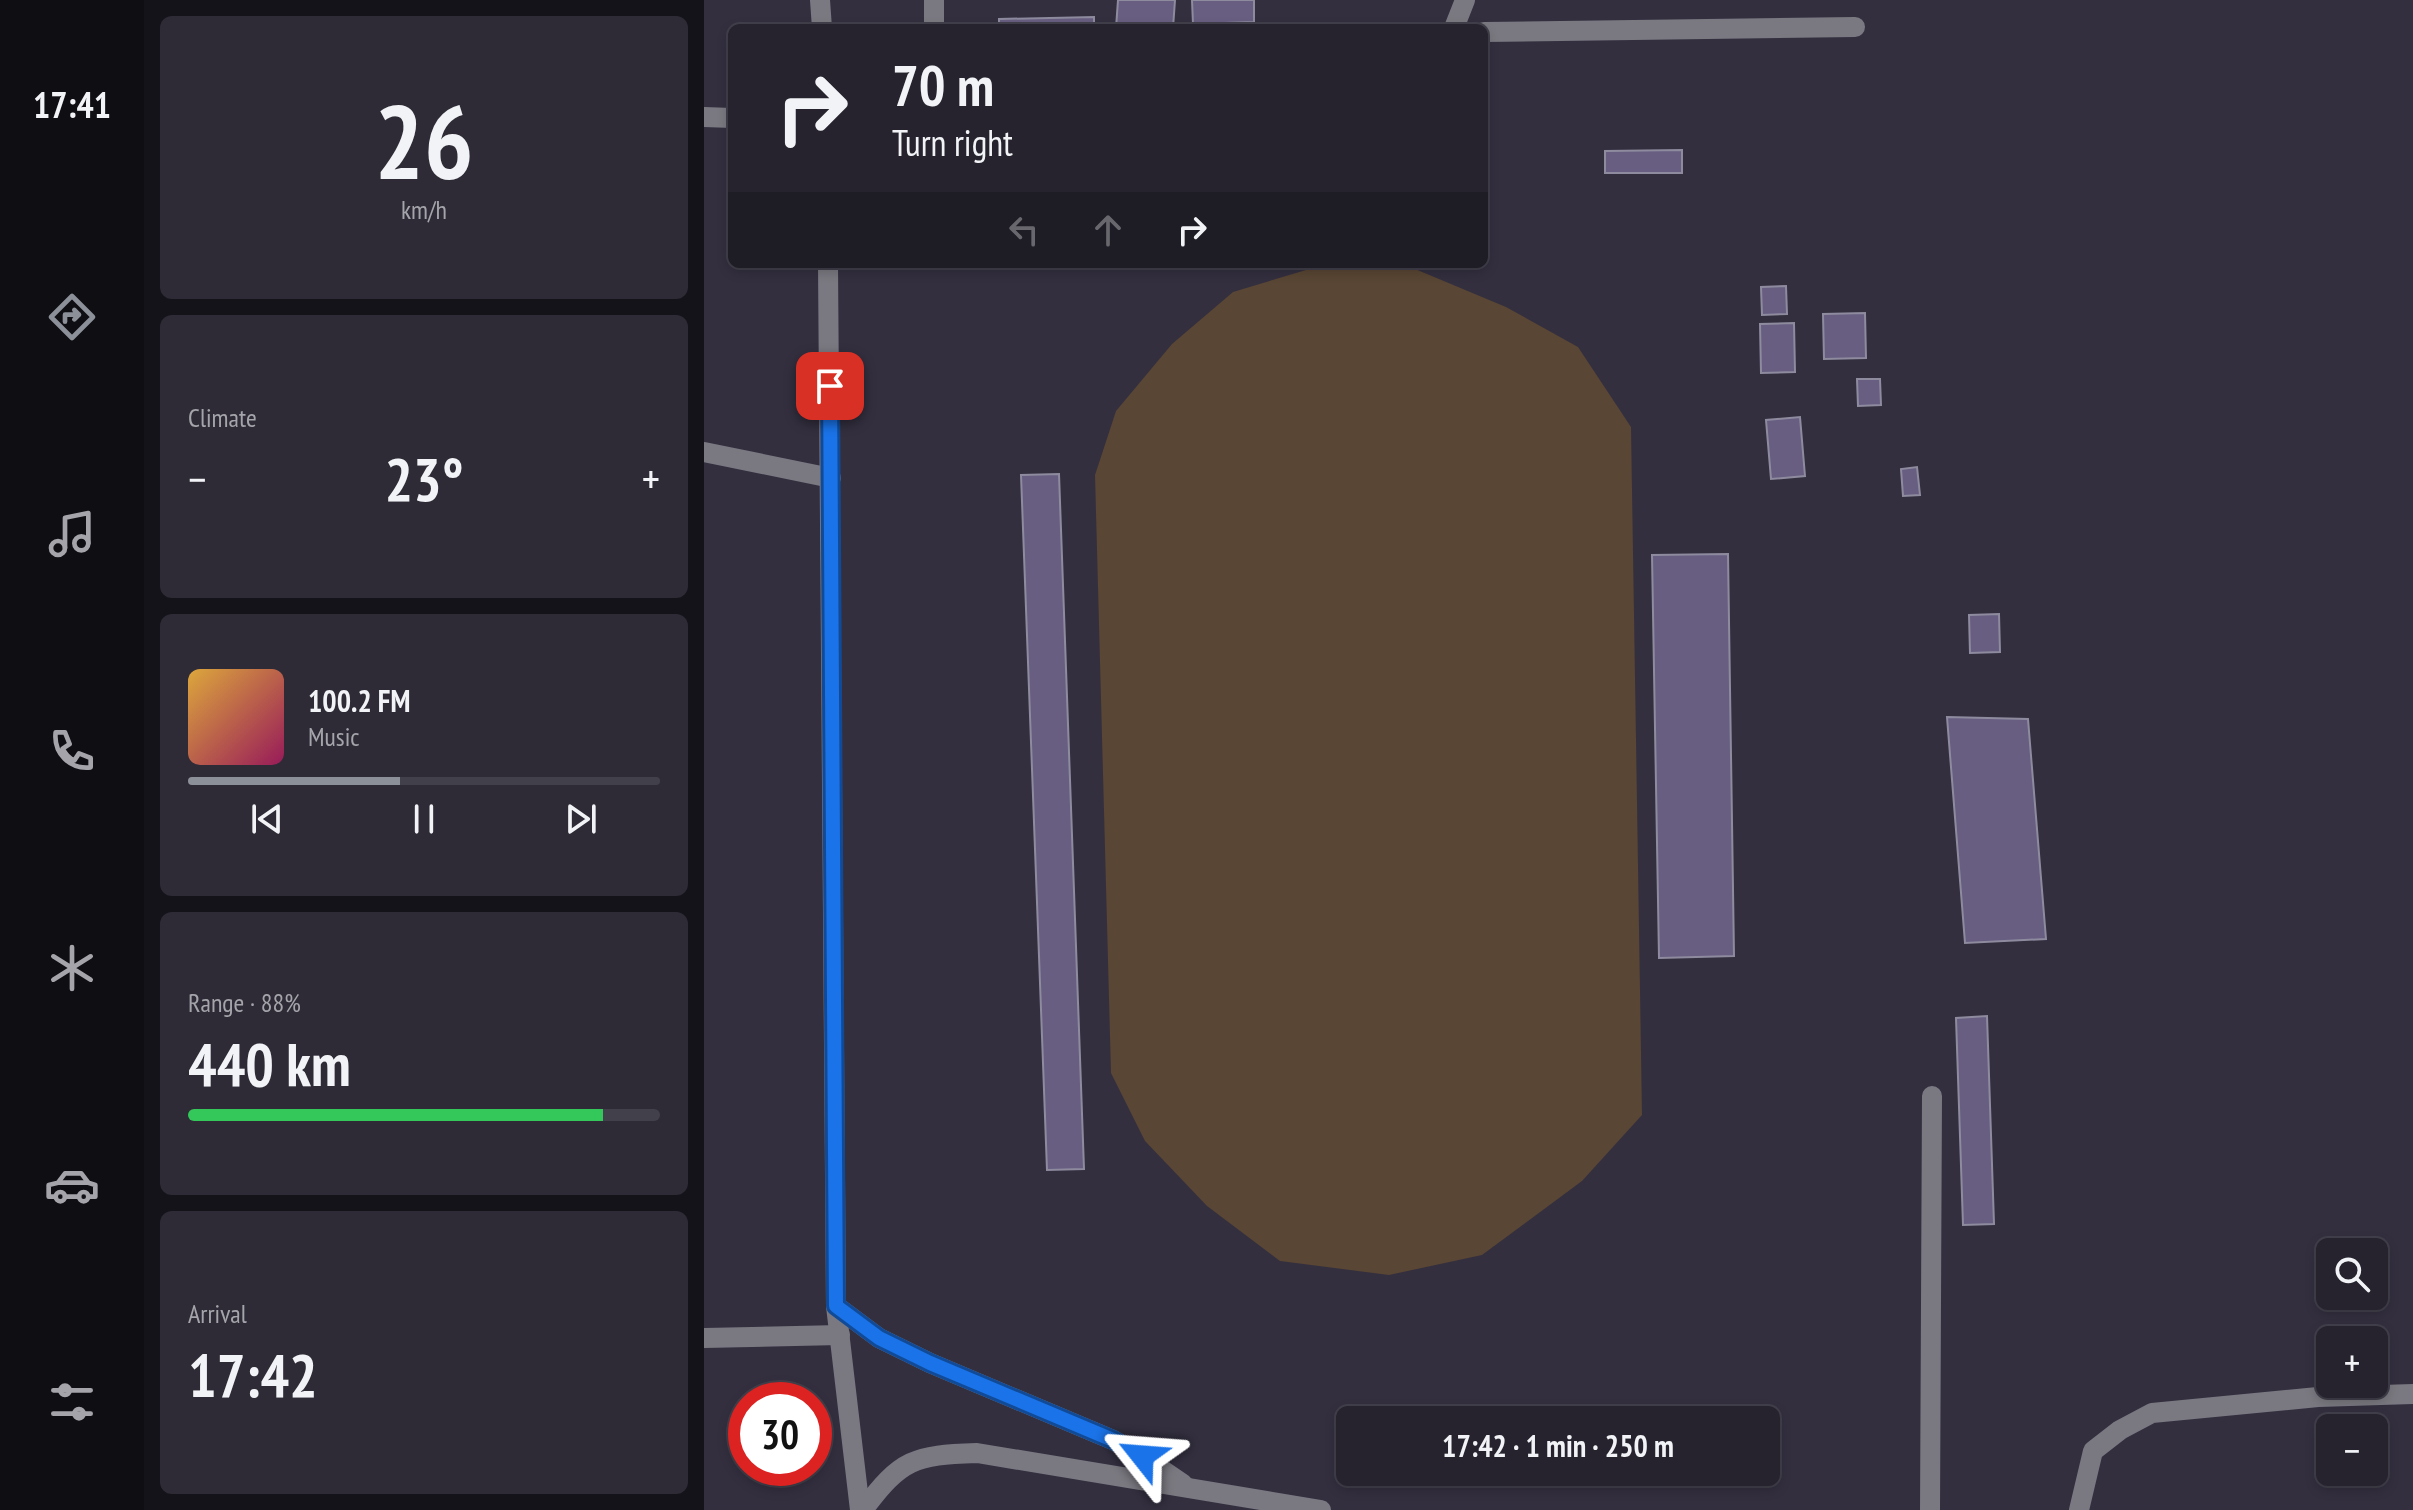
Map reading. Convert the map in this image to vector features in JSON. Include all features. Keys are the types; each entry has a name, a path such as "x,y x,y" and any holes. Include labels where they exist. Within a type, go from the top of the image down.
{"street":[{"path":"820,0 822,24"},
{"path":"934,0 934,24"},
{"path":"1456,24 1465,0"},
{"path":"1488,32 1855,27"},
{"path":"704,117 728,118"},
{"path":"828,268 836,1306 862,1510"},
{"path":"704,452 831,478"},
{"path":"1930,1510 1932,1096"},
{"path":"836,1306 879,1338 930,1363 1113,1440 1186,1486"},
{"path":"704,1338 840,1335"},
{"path":"2079,1510 2093,1451 2120,1430 2152,1413 2318,1397 2413,1394"},
{"path":"862,1510 898,1468 935,1454 977,1453 1321,1510"}],"shaded area":[{"path":"1313,268 1413,268 1506,307 1578,347 1631,427 1642,1115 1582,1181 1482,1255 1389,1275 1280,1261 1207,1206 1145,1141 1111,1073 1095,475 1116,411 1172,344 1233,292"}],"building":[{"path":"1118,0 1175,0 1173,24 1116,24"},
{"path":"1192,0 1254,0 1254,22 1193,24"},
{"path":"1094,17 1094,24 999,24 999,19"},
{"path":"1682,150 1682,173 1605,173 1605,151"},
{"path":"1786,286 1787,314 1762,315 1761,287"},
{"path":"1865,313 1866,358 1824,359 1823,314"},
{"path":"1794,323 1795,372 1761,373 1760,324"},
{"path":"1857,379 1880,379 1881,405 1858,406"},
{"path":"1800,417 1805,476 1771,479 1766,420"},
{"path":"1917,467 1920,495 1903,496 1901,469"},
{"path":"1059,474 1084,1169 1047,1170 1021,475"},
{"path":"1728,554 1734,956 1659,958 1652,555"},
{"path":"1999,614 2000,652 1970,653 1969,615"},
{"path":"1947,717 2028,719 2046,939 1965,943"},
{"path":"1987,1016 1994,1224 1963,1225 1956,1018"}],"route":[{"path":"830,386 836,1306 879,1338 930,1363 1113,1440 1142,1456"}]}
